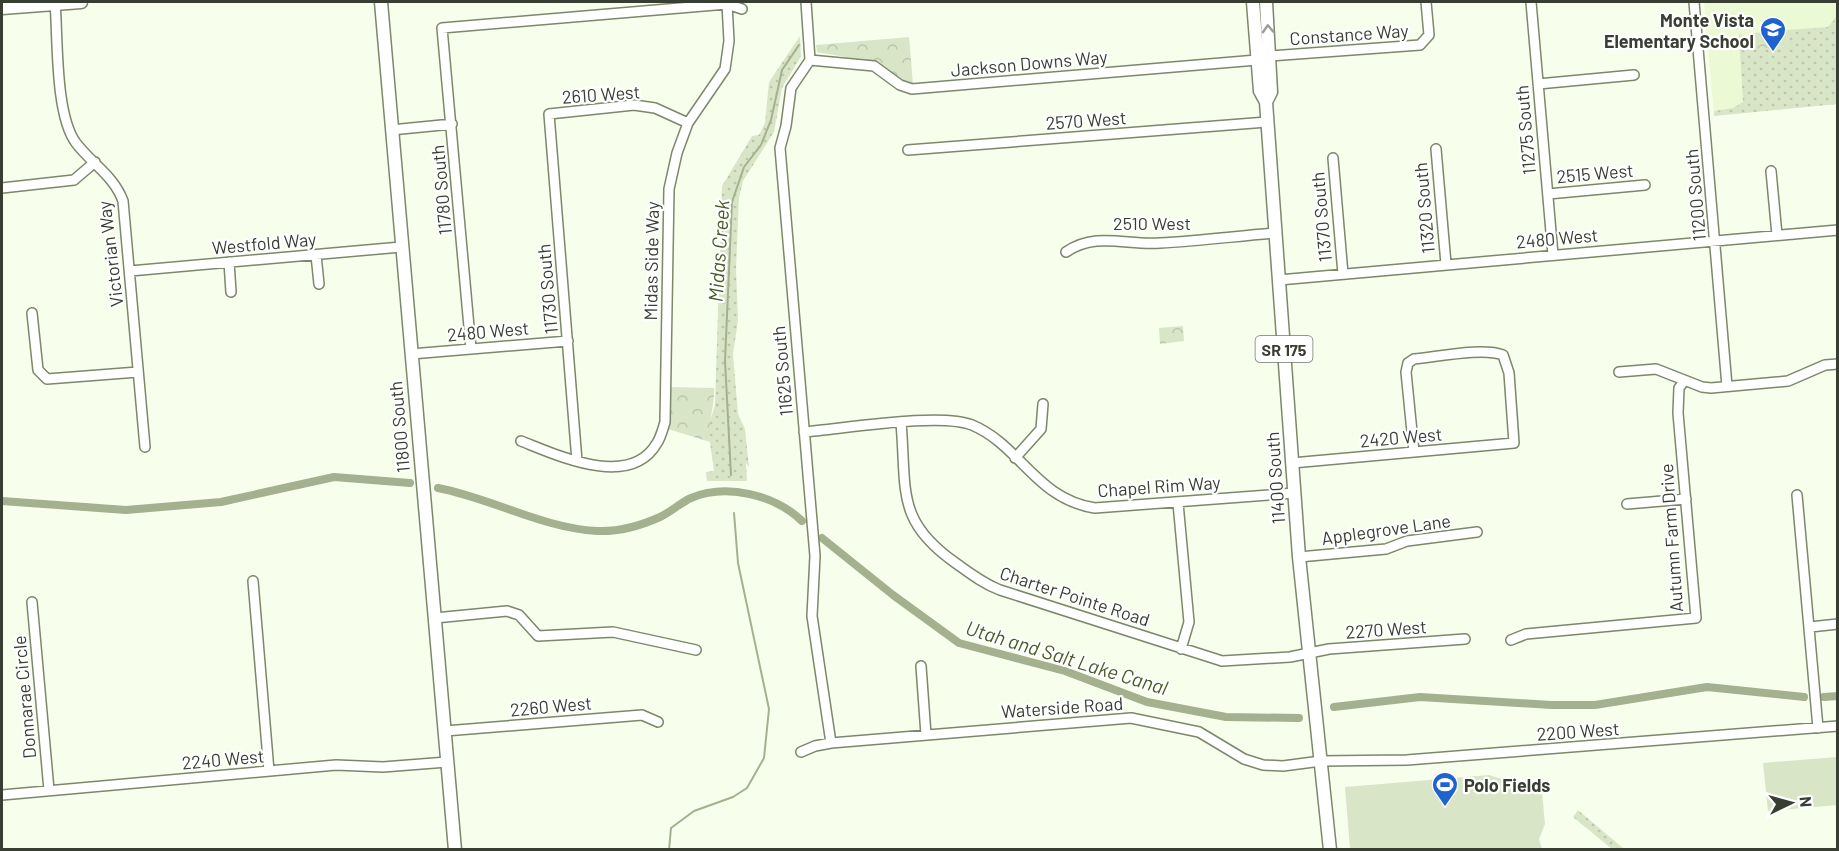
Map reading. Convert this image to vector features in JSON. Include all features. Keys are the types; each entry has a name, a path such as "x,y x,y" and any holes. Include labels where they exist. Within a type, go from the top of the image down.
{"main road":[{"path":"2,8 81,2"},
{"name":"11800 South","path":"381,2 455,849"},
{"name":"11400 South","path":"1253,2 1263,58"},
{"name":"11400 South","path":"1266,2 1260,91 1266,102 1299,557 1330,849"}],"street":[{"path":"806,2 810,60"},
{"name":"Constance Way","path":"1263,58 1420,45 1429,35 1426,2"},
{"name":"11275 South","path":"1531,2 1553,255"},
{"name":"11200 South","path":"1694,2 1727,386"},
{"name":"Victorian Way","path":"56,3 63,115 77,144 112,180 123,201 145,447"},
{"path":"658,5 727,4 742,9"},
{"name":"Midas Side Way","path":"521,441 577,461 607,468 629,464 646,457 657,444 665,422 669,189 676,153 688,123 725,69 729,41 727,4"},
{"name":"11780 South","path":"471,350 442,28 658,5"},
{"name":"Jackson Downs Way","path":"810,60 874,66 900,85 912,89 1263,58"},
{"name":"11625 South","path":"810,60 791,87 786,126 780,148 816,564 812,616 831,743"},
{"path":"1538,84 1634,75"},
{"name":"2610 West","path":"549,114 634,105 655,108 688,123"},
{"name":"11730 South","path":"549,114 577,461"},
{"name":"2570 West","path":"908,150 1267,122"},
{"path":"391,130 452,124"},
{"name":"11320 South","path":"1436,149 1446,264"},
{"name":"11370 South","path":"1333,158 1343,274"},
{"path":"2,188 74,180 95,162"},
{"path":"1771,171 1777,235"},
{"name":"2515 West","path":"1548,194 1645,185"},
{"name":"2480 West","path":"1279,280 1838,230"},
{"name":"2510 West","path":"1066,252 1084,242 1108,240 1159,244 1275,233"},
{"name":"Westfold Way","path":"130,271 401,247"},
{"path":"316,255 319,284"},
{"path":"229,262 231,292"},
{"path":"32,313 38,370 47,379 138,372"},
{"name":"2480 West","path":"411,354 567,341"},
{"name":"2420 West","path":"1292,463 1514,443 1509,373 1503,355 1496,352 1414,359 1408,363 1414,452"},
{"path":"1619,372 1656,369 1702,387 1788,381 1825,365 1838,364"},
{"name":"Autumn Farm Drive","path":"1511,640 1526,634 1696,618 1678,413 1679,388 1684,381"},
{"path":"1015,458 1041,429 1043,404"},
{"name":"Chapel Rim Way","path":"804,432 944,420 965,422 984,431 1050,490 1080,505 1111,509 1294,493"},
{"name":"Charter Pointe Road","path":"901,423 908,507 919,531 939,551 992,587 1181,649 1229,662 1294,657 1310,652"},
{"path":"1797,495 1818,728"},
{"path":"1627,504 1686,500"},
{"path":"1178,503 1189,614 1188,630 1181,649"},
{"name":"Applegrove Lane","path":"1299,557 1386,549 1407,541 1478,532"},
{"path":"253,581 269,771"},
{"name":"Donnarae Circle","path":"32,602 49,790"},
{"path":"435,618 507,611 519,615 538,636 613,632 696,650"},
{"path":"1810,627 1838,624"},
{"name":"2270 West","path":"1310,652 1465,639"},
{"path":"921,666 926,735"},
{"name":"2260 West","path":"445,731 642,715 658,722"},
{"name":"Waterside Road","path":"801,752 831,743 1131,718 1199,732 1244,759 1263,765 1321,761"},
{"name":"2200 West","path":"1321,761 1407,760 1838,726"},
{"name":"2240 West","path":"2,795 336,765 383,767 447,762"}],"shaded area":[{"name":"Monte Vista Elementary School","path":"1704,2 1837,2 1837,104 1714,116"}],"green space":[{"path":"1837,16 1837,104 1714,116 1714,111 1733,108 1743,102 1739,35 1742,34 1743,44 1749,44 1748,34 1754,33 1755,49 1787,46 1786,30 1828,27"},
{"path":"1786,30 1787,46 1755,49 1754,33"},
{"path":"800,36 801,56 782,88 774,132 743,181 739,198 736,269 738,320 733,354 738,414 745,429 749,467 746,463 747,481 707,481 706,472 714,471 708,428 715,405 722,186 752,136 759,135 765,123 769,82"},
{"path":"909,37 913,84 903,82 879,63 817,52 816,45"},
{"path":"1183,326 1184,341 1160,344 1159,328"},
{"path":"671,387 714,388 710,442 668,429"},
{"path":"1837,757 1837,805 1768,811 1763,763"},
{"name":"Polo Fields","path":"1489,775 1542,792 1545,824 1539,839 1542,849 1350,849 1345,787"},
{"path":"1578,810 1624,849 1612,849 1573,817"}],"waterway":[{"name":"Midas Creek","path":"731,475 725,361 732,202 744,167 761,145 771,120 782,70 799,45"},
{"name":"Utah and Salt Lake Canal","path":"2,501 126,510 221,502 334,477 410,483"},
{"name":"Utah and Salt Lake Canal","path":"438,488 536,519 577,529 597,531 637,526 664,515 691,498 720,492 735,492 765,498 791,512 802,521"},
{"name":"Midas Creek","path":"669,850 671,828 694,811 733,797 747,788 764,758 769,709 738,563 734,513"},
{"name":"Utah and Salt Lake Canal","path":"822,538 893,595 959,643 1065,671 1147,702 1226,717 1299,718"},
{"name":"Utah and Salt Lake Canal","path":"1334,707 1420,697 1551,705 1595,705 1707,687 1804,697"},
{"name":"Utah and Salt Lake Canal","path":"1824,697 1838,696"}],"place":[{"name":"Monte Vista Elementary School","path":"1773,53"},
{"name":"Polo Fields","path":"1445,808"}]}
